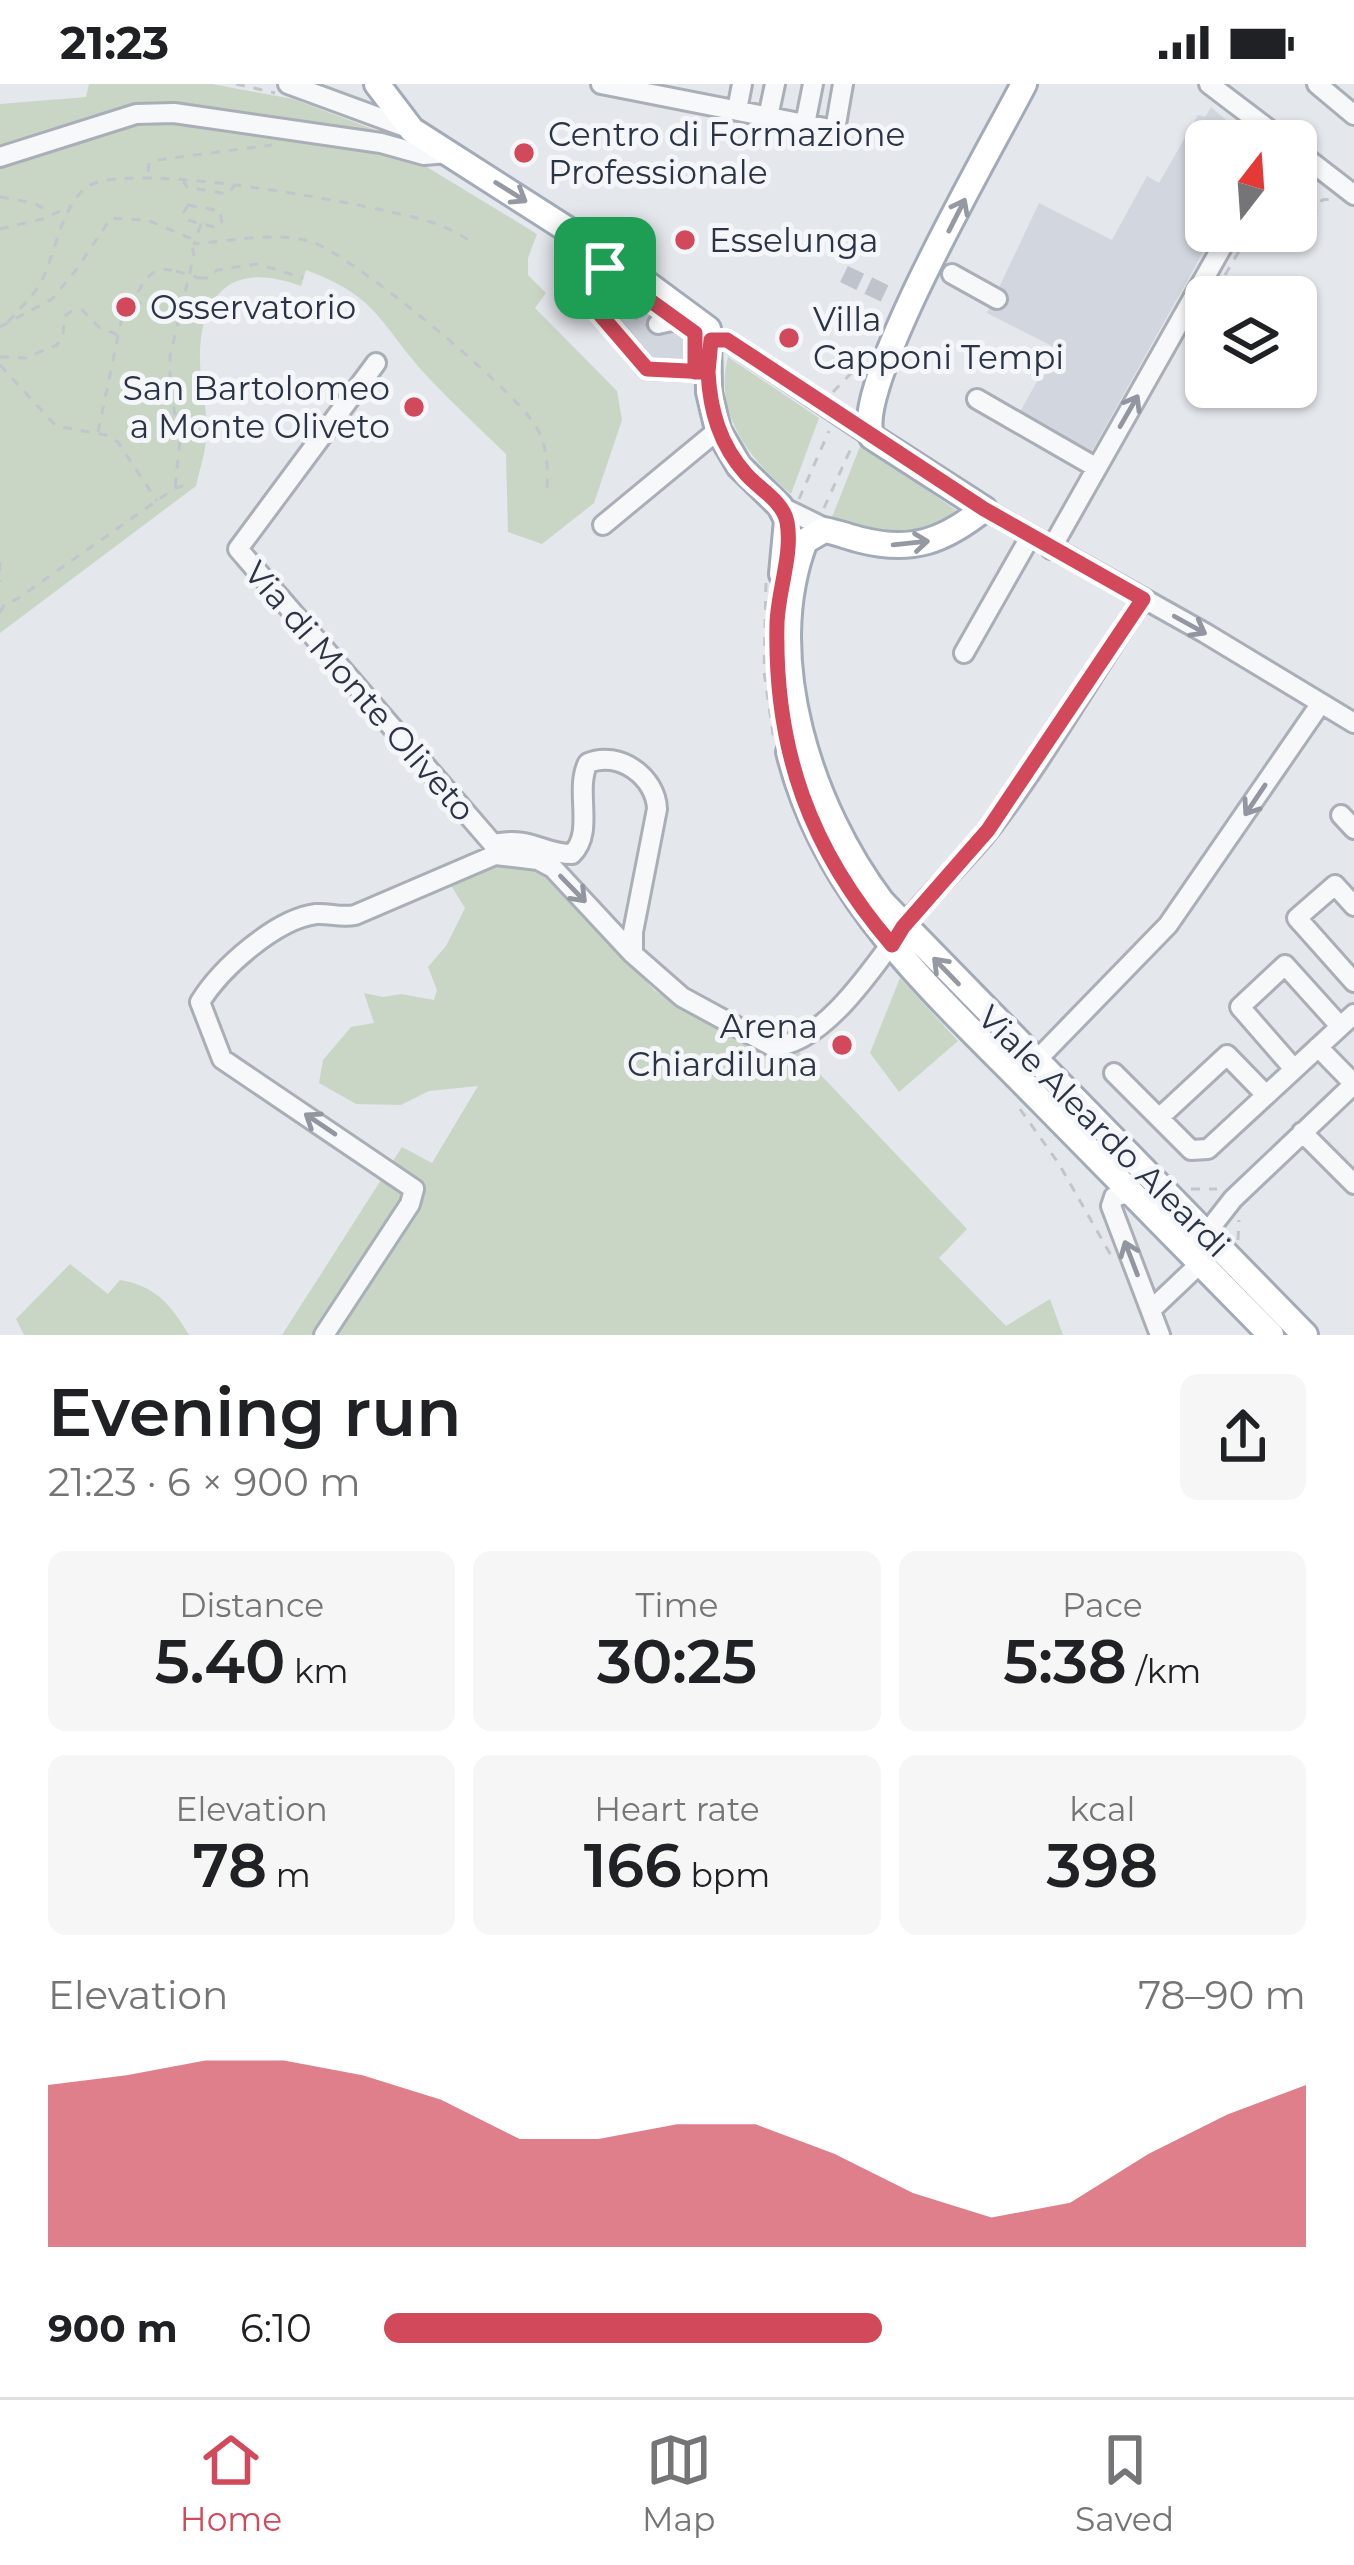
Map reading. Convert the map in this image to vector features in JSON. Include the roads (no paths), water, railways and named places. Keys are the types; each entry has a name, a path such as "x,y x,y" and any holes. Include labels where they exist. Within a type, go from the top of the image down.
{"main road":[{"path":"377,84 412,130 612,259 708,329 708,372 718,430 745,473 790,501 777,653 787,743 806,808 827,855 898,936"},
{"path":"898,936 830,819 808,760 796,712 791,649 798,567 809,536 826,522 872,543 914,544 951,535 984,509 864,438 900,302 942,269 1024,84"},
{"name":"Viale Aleardo Aleardi","path":"898,936 1027,1070 1159,1222 1271,1335"},
{"name":"Viale Aleardo Aleardi","path":"1027,1070 1232,1254 1305,1335"}],"street":[{"path":"737,110 742,84"},
{"path":"768,117 775,84"},
{"path":"805,124 813,84"},
{"path":"614,85 835,130 843,84"},
{"path":"1209,84 1257,120"},
{"path":"1317,84 1354,116"},
{"path":"290,90 412,130"},
{"path":"0,157 136,114 174,113 381,143 426,155 449,153"},
{"path":"1317,168 1349,195"},
{"path":"1051,549 1219,252"},
{"path":"612,259 613,293 627,303"},
{"path":"612,259 586,298 647,369 708,372"},
{"path":"942,269 997,299"},
{"path":"658,324 694,316"},
{"path":"711,340 727,340 864,438"},
{"name":"Via di Monte Oliveto","path":"376,363 238,550 494,849 553,868 633,954 682,997 772,1046 797,1040 855,993 999,816 1143,599"},
{"path":"977,400 1097,468"},
{"path":"603,525 718,430"},
{"path":"790,501 826,522"},
{"path":"984,509 1354,723"},
{"path":"964,653 1030,537"},
{"path":"1027,1070 1168,925 1321,703"},
{"name":"Via di Monte Oliveto","path":"324,1335 414,1192 222,1059 200,1002 212,985 257,941 312,915 355,915 494,849 534,842 556,853 572,854 582,841 583,774 588,763 608,759 646,777 654,789 657,809 633,954"},
{"path":"1354,906 1335,885 1297,918 1354,982"},
{"path":"1114,1073 1191,1150 1208,1149 1294,1070 1347,1020 1285,965 1240,1006 1294,1070"},
{"path":"1159,1222 1178,1230 1208,1232 1233,1199 1354,1084 1318,1047"},
{"path":"1159,1118 1227,1055 1266,1095"},
{"path":"1302,1132 1354,1184"},
{"path":"1131,1192 1114,1197 1112,1205 1160,1335"},
{"path":"1151,1310 1198,1262 1232,1254"}],"tunnel":[{"path":"844,274 892,297"},
{"path":"627,303 658,324"}],"place":[{"name":"Centro di Formazione Professionale","path":"524,153"},
{"name":"Esselunga","path":"685,240"},
{"name":"Osservatorio","path":"126,307"},
{"name":"Villa Capponi Tempi","path":"789,338"},
{"name":"San Bartolomeo a Monte Oliveto","path":"414,407"},
{"name":"Arena Chiardiluna","path":"842,1045"}]}
